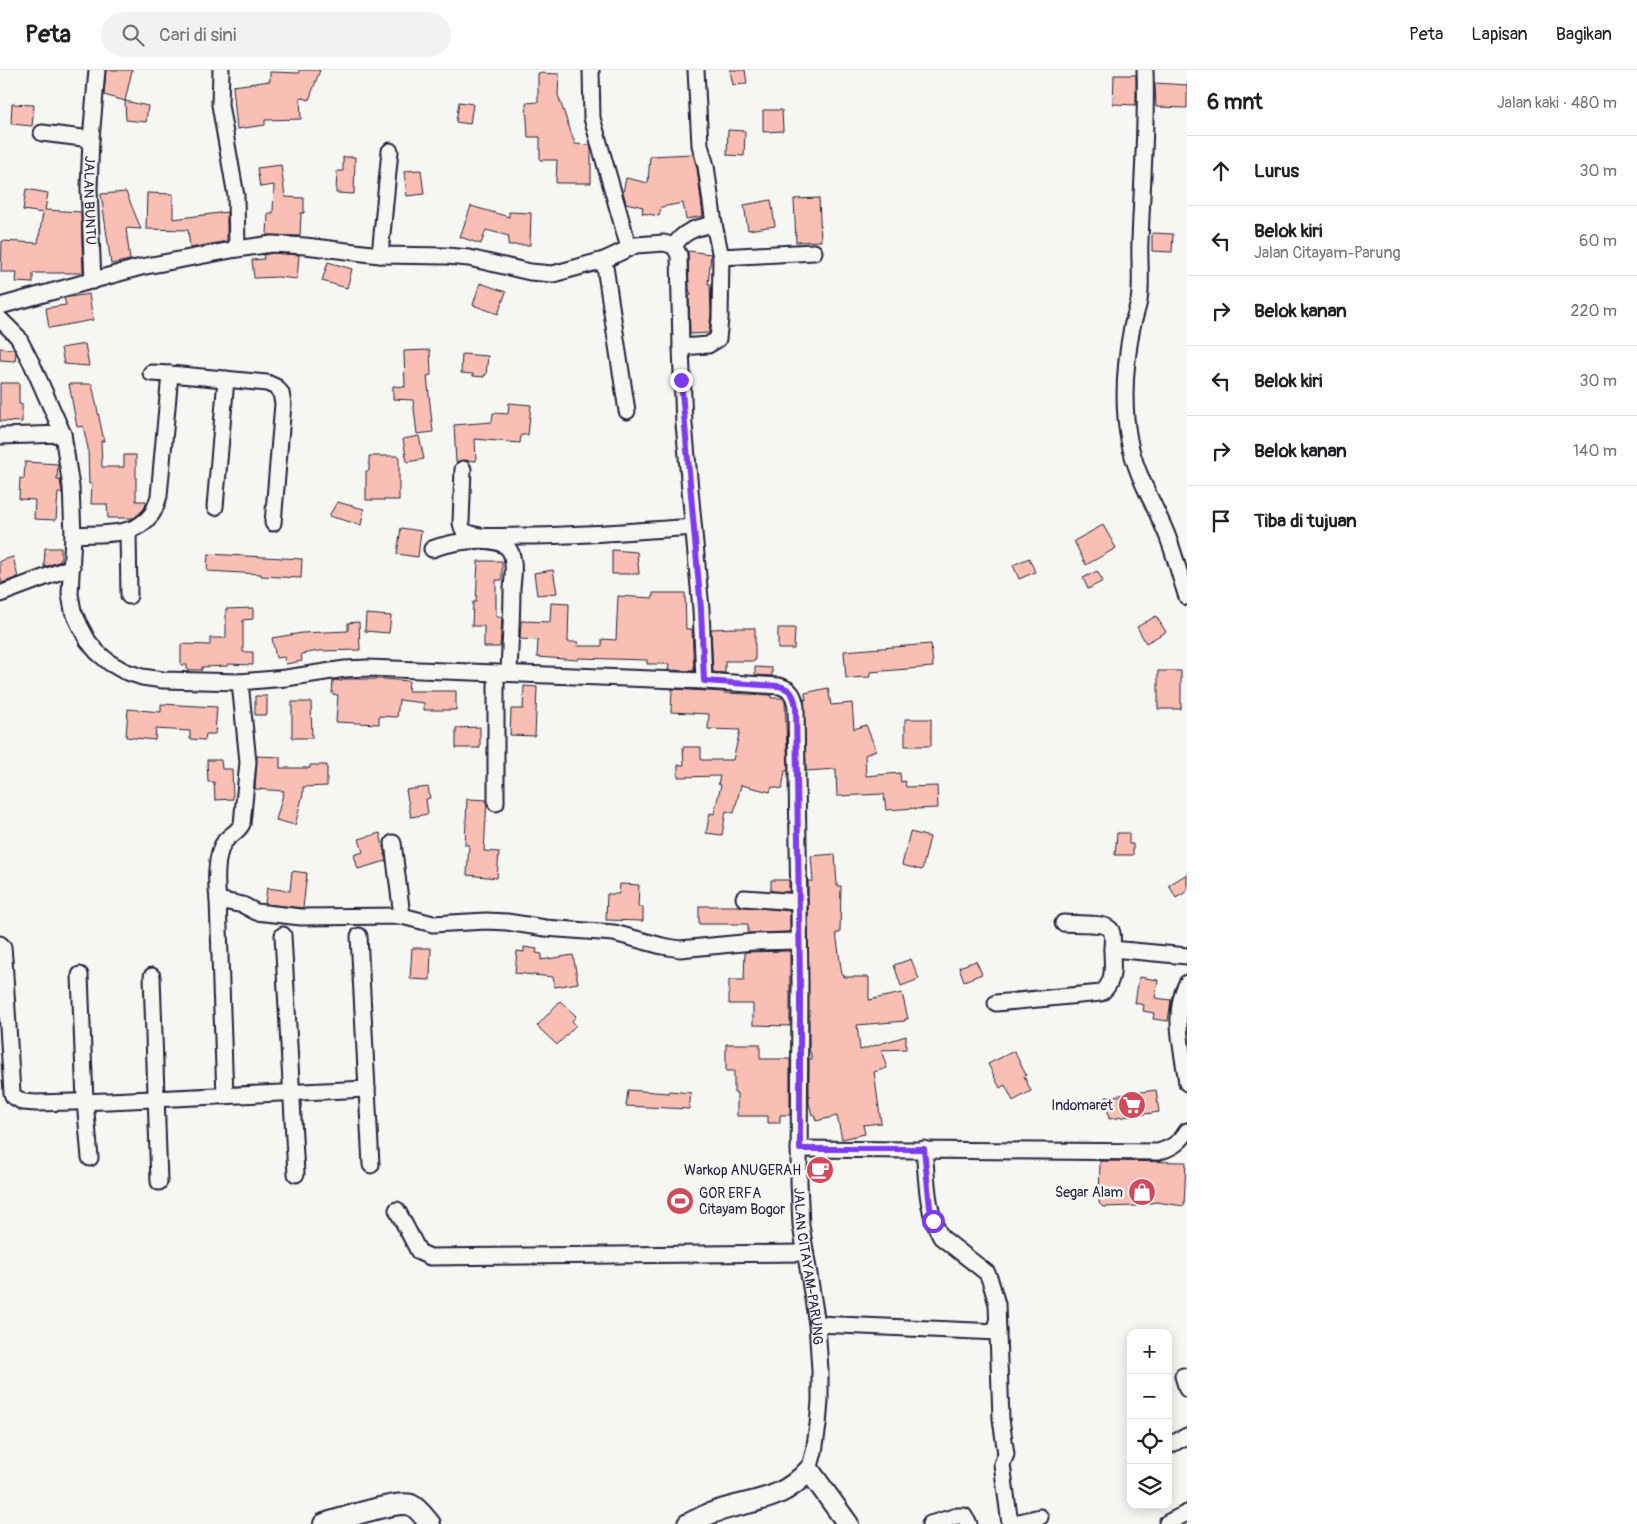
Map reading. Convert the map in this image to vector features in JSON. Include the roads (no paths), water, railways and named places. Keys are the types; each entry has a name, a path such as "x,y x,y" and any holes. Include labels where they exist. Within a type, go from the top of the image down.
{"main road":[{"path":"688,1524 710,1514 770,1498 793,1485 809,1470 848,1524"},
{"path":"324,1524 398,1504 411,1505 430,1524"}],"street":[{"path":"91,139 97,70"},
{"path":"221,70 220,105 236,196 237,249"},
{"path":"591,70 592,118 629,248"},
{"path":"680,347 708,345 718,339 720,319 721,256 714,224 706,166 700,145 696,70"},
{"path":"1145,70 1146,105 1140,242 1141,276 1138,302 1128,350 1125,405 1130,441 1136,465 1145,490 1167,536 1187,597"},
{"name":"JALAN BUNTU","path":"42,133 91,139 89,188 93,281"},
{"path":"380,255 390,151"},
{"path":"674,246 678,239 688,231 714,224"},
{"path":"0,306 141,267 237,249 280,245 380,255 469,258 530,272 553,274 604,260 636,245 664,243 674,246 679,255 680,266 680,347 684,424 701,609 704,681 367,668 240,682 163,680 142,677 124,671 110,663 88,641 73,611 70,594 73,535 71,487 63,434 18,336 0,319"},
{"path":"721,256 814,252"},
{"path":"604,260 627,410"},
{"path":"151,373 267,383 276,387 281,393 283,404 273,523"},
{"path":"73,535 128,531 152,514 159,496 170,374"},
{"path":"215,507 226,379"},
{"path":"0,436 63,434"},
{"path":"463,468 461,523 462,528 466,532 498,536 571,536 693,527"},
{"path":"128,531 129,596"},
{"path":"432,550 443,545 474,540 501,544 511,553 513,570 503,673 496,802"},
{"path":"0,594 72,567"},
{"name":"JALAN CITAYAM-PARUNG","path":"704,681 787,688 792,692 796,707 800,982 800,1149 798,1182 801,1225 817,1324 820,1401 814,1452 809,1470"},
{"path":"225,1096 216,886 219,853 225,841 237,832 242,824 248,762 240,682"},
{"path":"393,843 402,916"},
{"path":"744,898 798,902"},
{"path":"218,900 243,905 256,912 301,917 402,916 433,924 507,922 545,928 614,933 680,949 799,940"},
{"path":"996,1003 1101,993 1108,987 1112,979 1112,935 1109,928 1103,925 1063,923"},
{"path":"283,935 296,1174"},
{"path":"360,936 371,1165"},
{"path":"0,944 3,947 4,959 12,1096 23,1102 157,1099 367,1089"},
{"path":"1112,948 1187,956"},
{"path":"80,975 85,1101 90,1158"},
{"path":"152,976 159,1182"},
{"path":"1187,983 1182,997 1179,1023 1187,1083"},
{"path":"800,1149 1158,1152 1178,1143 1187,1131"},
{"path":"924,1149 930,1207 937,1230 941,1237 987,1273 997,1304 1001,1419 1006,1454 1002,1464 1011,1524 1040,1516"},
{"path":"397,1210 419,1252 430,1257 805,1253"},
{"path":"817,1324 998,1332"},
{"path":"1172,1444 1187,1436"},
{"path":"1167,1523 1187,1512"},
{"path":"930,1524 957,1516 964,1516 969,1524"}],"place":[{"name":"Indomaret","path":"1132,1105"},
{"name":"Warkop ANUGERAH","path":"820,1170"},
{"name":"Segar Alam","path":"1142,1192"},
{"name":"GOR ERFA Citayam Bogor","path":"680,1201"}]}
